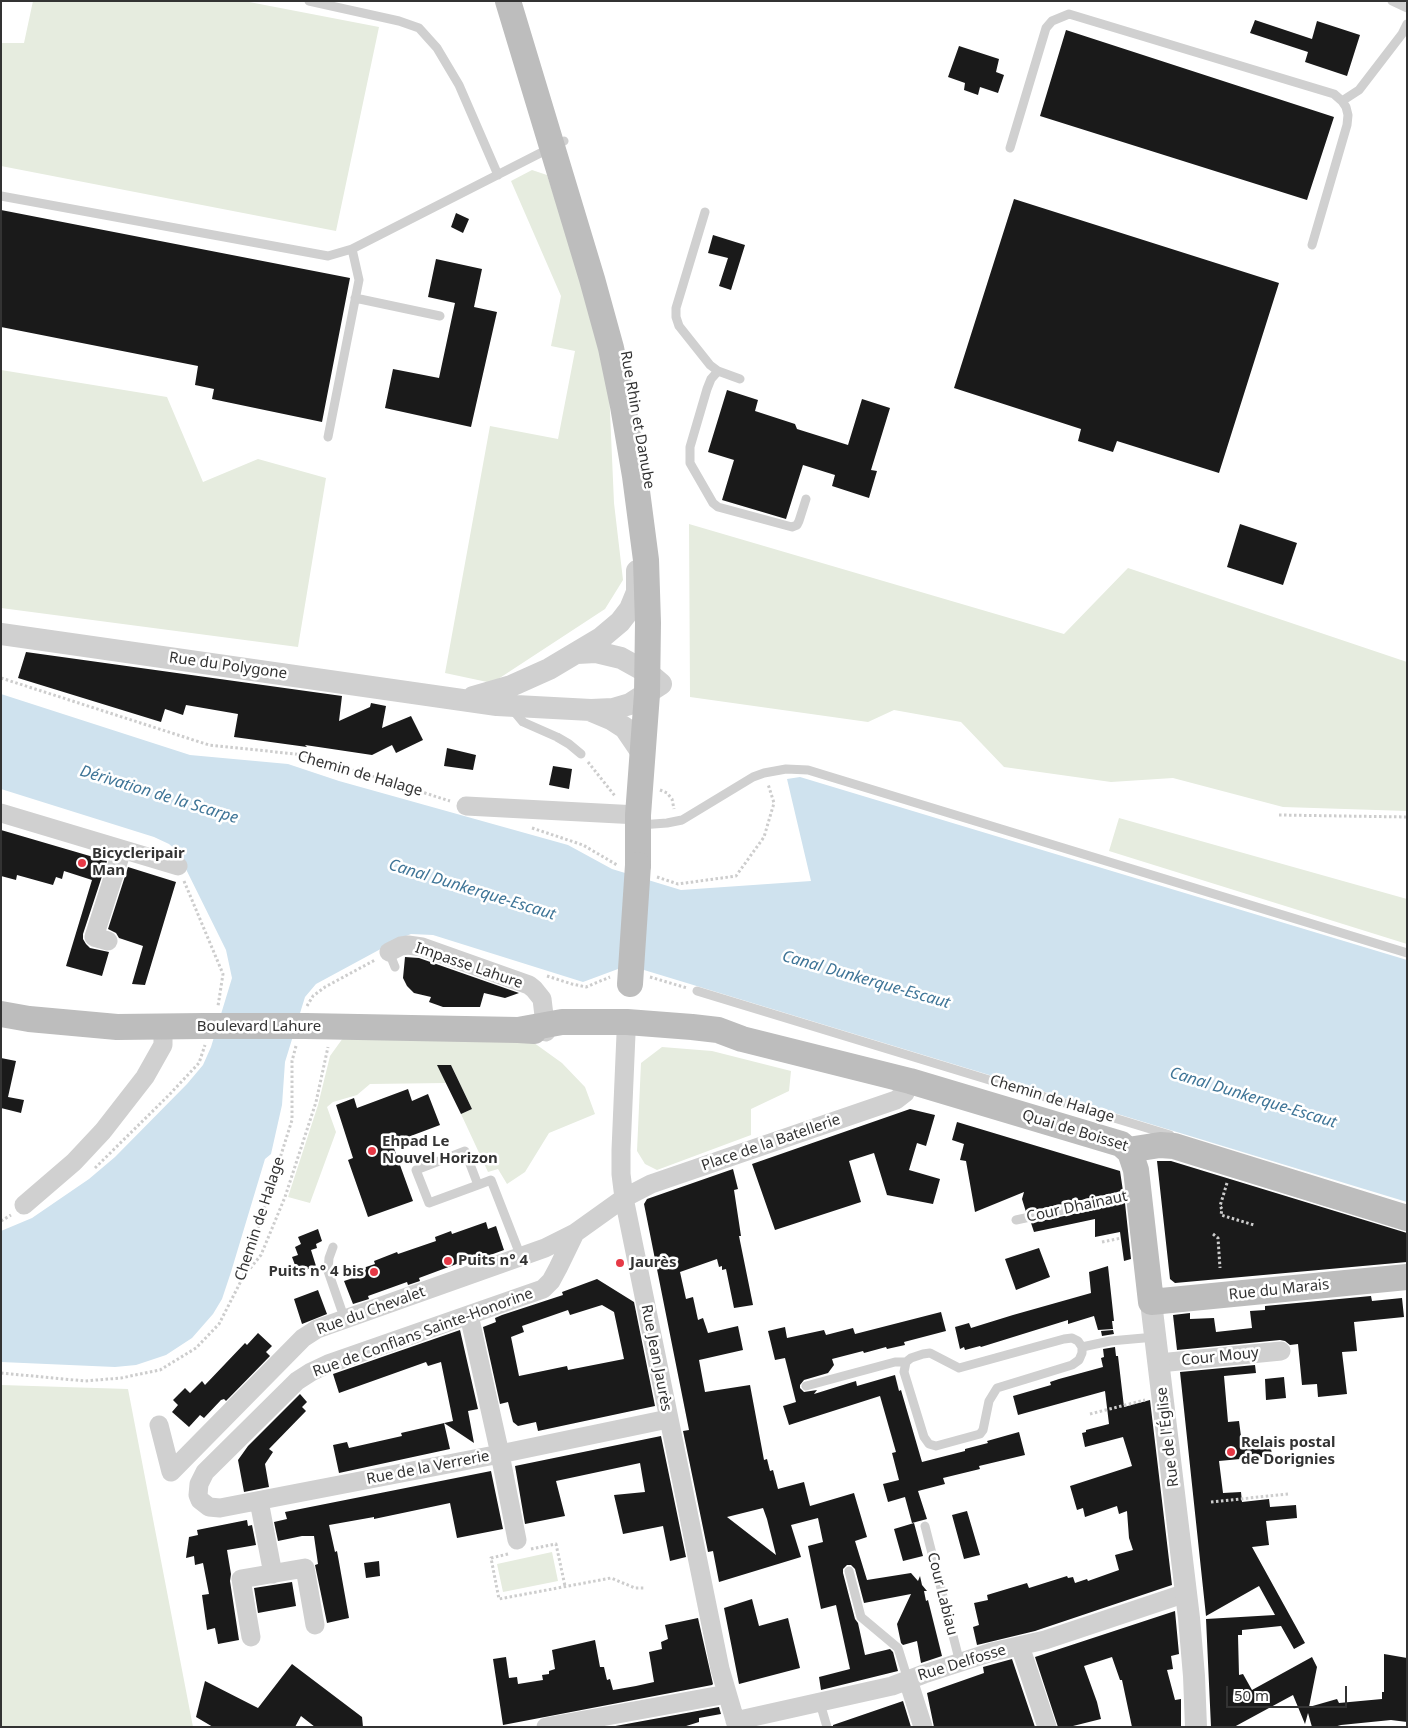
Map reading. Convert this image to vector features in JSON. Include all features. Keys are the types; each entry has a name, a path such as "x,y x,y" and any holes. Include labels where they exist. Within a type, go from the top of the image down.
{"main road":[{"name":"Rue Rhin et Danube","path":"508,1 619,326 634,395 657,546 662,623 642,753 635,820 639,858 630,984"},
{"name":"Rue Rhin et Danube","path":"523,1 614,363 638,497 647,578 652,684 650,789 635,820"},
{"name":"Rue Jean Jaurès","path":"626,1028 630,984"},
{"name":"Boulevard Lahure","path":"1,1014 28,1019 117,1027 303,1026 518,1030 545,1028 562,1022 626,1028"},
{"name":"Quai de Boisset","path":"626,1028 706,1028 723,1032 742,1039 910,1081 1121,1144 1128,1150 1164,1144 1407,1218"},
{"name":"Rue de l'Église","path":"1128,1150 1136,1170 1151,1302"},
{"name":"Rue du Marais","path":"1151,1302 1407,1277"}],"street":[{"name":"Rue du Polygone","path":"455,698 483,696 511,686 577,653 611,630 626,615 635,599 638,584 634,534 638,497"},
{"name":"Rue du Polygone","path":"1,634 510,706 591,710 627,706 652,684 630,662 596,652 577,653"},
{"name":"Rue du Polygone","path":"591,710 625,728 642,753"},
{"path":"466,806 635,820"},
{"path":"1,813 178,866"},
{"path":"108,941 94,937 122,850"},
{"name":"Impasse Lahure","path":"392,960 401,946 414,945 528,986 534,989 542,999 545,1028"},
{"path":"24,1205 74,1162 103,1131 145,1077 163,1045 163,1027"},
{"name":"Rue Jean Jaurès","path":"626,1028 621,1150 624,1198 720,1669 736,1724"},
{"name":"Place de la Batellerie","path":"624,1198 662,1180 896,1100 904,1093 910,1081"},
{"name":"Rue du Chevalet","path":"159,1425 171,1472 303,1338 317,1329 545,1248 575,1233 624,1198"},
{"name":"Rue de Conflans Sainte-Honorine","path":"198,1489 201,1478 210,1466 297,1381 328,1364 543,1289 558,1268 575,1233"},
{"name":"Rue de l'Église","path":"1151,1302 1186,1593 1194,1669 1196,1727"},
{"path":"469,1315 519,1548"},
{"name":"Cour Mouy","path":"1159,1363 1281,1351"},
{"name":"Rue de la Verrerie","path":"198,1489 200,1500 213,1508 259,1501 500,1454 668,1419"},
{"path":"259,1501 273,1574"},
{"path":"251,1638 241,1579 305,1568 316,1624"},
{"name":"Rue Delfosse","path":"736,1724 892,1686 960,1663 1045,1640 1186,1593"},
{"path":"1020,1646 1047,1727"},
{"path":"908,1680 923,1727"},
{"path":"546,1727 727,1694"}],"lane":[{"path":"309,1 399,21 419,28 438,48 459,84 498,175"},
{"path":"1392,1 1407,8"},
{"path":"1010,148 1046,28 1052,21 1069,14 1334,94 1346,107 1348,115 1347,125 1312,244"},
{"path":"1342,101 1359,90 1402,34 1407,24"},
{"path":"1,196 328,256 352,250 558,144"},
{"path":"705,212 676,308 676,317 679,326 710,365 718,371 740,379"},
{"path":"328,437 359,280 352,250"},
{"path":"355,298 440,316"},
{"path":"718,371 707,389 690,447 690,463 713,503 718,507 792,528 799,521 806,499"},
{"path":"510,706 523,722 557,737 581,754"},
{"path":"635,820 675,822 694,814 753,777 786,769 808,770 1407,953"},
{"name":"Chemin de Halage","path":"697,991 1178,1137"},
{"path":"478,1185 466,1152 416,1170 429,1203 478,1185 491,1180 521,1258"},
{"name":"Cour Dhainaut","path":"1016,1220 1139,1193"},
{"path":"333,1247 328,1272 344,1320"},
{"path":"1082,1346 1110,1341 1156,1337"},
{"path":"806,1386 894,1362 906,1362 918,1355 930,1353 960,1368 1064,1338 1075,1339 1082,1346"},
{"path":"906,1362 904,1372 924,1437 929,1444 936,1446 980,1434 983,1430 989,1401 997,1388 1072,1365 1081,1357 1082,1346"},
{"name":"Cour Labiau","path":"925,1526 960,1663"},
{"path":"849,1571 861,1617 898,1648 908,1680"},
{"path":"820,1703 827,1727"}],"path":[{"name":"Chemin de Halage","path":"1,678 209,745 305,755 466,806"},
{"path":"581,754 635,820"},
{"path":"650,789 667,793 672,799 675,822"},
{"path":"1279,815 1407,817"},
{"name":"Chemin de Halage","path":"1,1373 85,1381 121,1378 160,1370 196,1348 219,1324 242,1279 292,1120 292,1061 313,996 325,987 392,960"},
{"path":"242,1279 261,1255 285,1197 316,1102 327,1055 330,1027"},
{"path":"1233,1164 1220,1206 1222,1209 1221,1215 1254,1226"},
{"path":"1213,1234 1218,1238 1220,1268"},
{"path":"1102,1242 1121,1238"},
{"path":"1090,1414 1163,1395"},
{"path":"1211,1502 1288,1494"},
{"path":"565,1586 556,1544 519,1548 491,1558 499,1599 611,1578 635,1588 645,1588"}],"shaded area":[{"path":"33,1 244,1 379,27 336,231 1,166 1,43 24,43"},
{"path":"532,170 547,175 591,309 609,389 614,503 623,580 605,609 492,683 445,673 490,426 558,439 575,351 551,346 561,296 511,181"},
{"path":"1,370 167,397 203,482 258,459 326,478 298,647 1,608"},
{"path":"689,524 1064,634 1128,568 1407,662 1407,811 1283,807 1173,778 1111,782 1004,767 961,722 894,710 868,722 690,697"},
{"path":"1119,818 1407,899 1407,944 1109,851"},
{"path":"343,1038 530,1040 562,1063 585,1087 595,1114 549,1133 525,1172 507,1184 498,1169 488,1172 461,1114 472,1109 451,1065 438,1065 446,1083 370,1084 357,1095 333,1102 327,1107 336,1132 310,1203 288,1197 318,1105 330,1056"},
{"path":"662,1047 712,1051 791,1071 789,1091 751,1109 751,1135 657,1170 645,1164 637,1151 641,1063"},
{"path":"1,1385 128,1389 193,1727 1,1727"},
{"path":"552,1552 558,1581 503,1592 497,1564"}],"water":[{"path":"1,694 190,755 288,764 339,781 568,845 612,869 681,890 811,881 787,779 800,777 1407,960 1407,1202 644,970 618,969 583,982 433,935 411,934 316,984 305,997 285,1062 282,1105 271,1154 265,1159 222,1299 213,1314 192,1338 166,1355 136,1365 115,1367 1,1362 1,1231 32,1218 89,1179 115,1157 187,1084 203,1065 211,1047 232,978 226,950 177,851 169,844 154,837 1,789"}],"building":[{"path":"1255,20 1312,39 1317,21 1360,35 1347,76 1305,62 1308,52 1250,33"},
{"path":"1066,30 1334,117 1307,200 1040,116"},
{"path":"959,46 999,59 996,72 1004,75 998,93 980,87 978,95 964,90 965,83 948,77"},
{"path":"1014,199 1279,283 1219,473 1117,441 1113,452 1078,441 1081,429 954,388"},
{"path":"1,210 350,278 322,422 212,399 214,389 195,385 198,366 1,327"},
{"path":"456,213 469,219 463,233 451,227"},
{"path":"713,235 745,245 731,290 719,286 728,258 708,253"},
{"path":"436,259 482,269 474,307 497,312 471,427 385,408 393,369 439,378 455,303 428,297"},
{"path":"727,390 758,400 755,411 795,424 797,429 848,445 862,399 890,408 871,470 877,471 869,498 832,486 835,475 803,465 786,519 722,500 734,460 708,452"},
{"path":"1240,524 1297,543 1283,585 1227,567"},
{"path":"26,652 342,696 339,721 370,707 371,703 386,706 382,728 411,716 423,740 396,753 392,745 372,755 234,737 238,714 186,705 183,715 165,709 161,722 18,678"},
{"path":"447,748 476,755 473,770 444,766"},
{"path":"553,766 572,769 569,789 549,785"},
{"path":"1,830 107,861 83,934 83,939 90,948 109,952 102,976 66,966 92,880 64,871 62,879 56,877 53,885 17,875 16,880 1,876"},
{"path":"128,867 176,882 145,985 132,984 143,946 119,938 116,933 108,929"},
{"path":"405,957 419,958 519,993 505,998 484,993 480,1007 443,1007 429,1002 431,997 414,993 407,986 403,978"},
{"path":"1,1058 16,1061 8,1097 24,1100 21,1113 1,1108"},
{"path":"437,1065 451,1065 472,1109 461,1114"},
{"name":"Ehpad Le Nouvel Horizon","path":"408,1089 412,1101 428,1094 440,1125 392,1143 413,1201 368,1217 348,1160 353,1158 336,1105 354,1098 357,1108"},
{"path":"910,1109 935,1115 926,1146 917,1143 909,1170 940,1179 933,1204 887,1195 874,1153 849,1161 861,1202 775,1230 752,1164"},
{"path":"957,1122 1120,1171 1123,1191 1026,1212 1022,1199 1024,1192 975,1212 966,1161 960,1160 964,1144 952,1140"},
{"path":"1157,1161 1171,1161 1407,1233 1407,1262 1175,1283 1170,1279"},
{"path":"733,1169 738,1189 734,1190 741,1236 739,1236 753,1305 734,1308 726,1269 722,1270 722,1266 719,1267 717,1259 680,1272 686,1299 693,1297 698,1320 703,1318 708,1333 738,1326 743,1350 699,1360 705,1392 750,1385 764,1460 767,1459 770,1471 773,1470 778,1489 804,1482 810,1506 854,1493 867,1537 855,1541 867,1580 911,1573 918,1581 920,1576 922,1585 927,1591 924,1591 926,1601 928,1600 942,1656 921,1663 917,1641 903,1645 901,1643 897,1624 911,1594 864,1603 855,1569 851,1565 847,1565 843,1569 843,1573 855,1619 858,1623 865,1655 890,1649 893,1652 898,1671 821,1690 819,1677 850,1669 836,1605 821,1609 808,1546 823,1542 818,1518 791,1525 801,1557 719,1582 713,1551 708,1552 683,1431 689,1430 644,1204 647,1199","holes":["763,1508 776,1555 727,1517"]},
{"path":"1125,1203 1131,1259 1124,1261 1120,1232 1095,1237 1095,1219 1034,1232 1031,1223"},
{"path":"486,1222 488,1229 496,1226 504,1250 471,1262 470,1259 419,1278 420,1281 408,1285 407,1282 368,1296 369,1299 353,1304 344,1281 353,1278 351,1272 375,1264 374,1261 397,1252 398,1254 436,1241 435,1237 451,1231 452,1234"},
{"path":"318,1229 322,1241 316,1244 317,1248 311,1250 316,1266 298,1273 292,1257 298,1255 295,1247 301,1244 298,1237"},
{"path":"1039,1248 1050,1277 1016,1290 1005,1259"},
{"path":"1108,1266 1114,1321 1112,1321 1113,1329 1098,1330 1094,1316 1068,1324 1068,1320 981,1347 965,1350 964,1347 960,1349 955,1327 969,1323 971,1328 1091,1293 1089,1272"},
{"path":"597,1279 634,1302 655,1406 538,1431 536,1422 518,1426 513,1422 508,1402 500,1404 483,1327 496,1322 495,1318 563,1295 562,1292","holes":["602,1305 614,1312 624,1359 568,1370 567,1366 519,1376 511,1337 524,1332 522,1326 568,1310 570,1315"]},
{"path":"318,1290 327,1314 302,1324 294,1299"},
{"path":"1371,1296 1372,1301 1402,1298 1404,1317 1354,1322 1357,1351 1342,1352 1347,1394 1318,1397 1317,1384 1302,1385 1298,1344 1290,1345 1280,1340 1177,1350 1173,1315 1190,1313 1190,1319 1214,1318 1216,1332 1252,1328 1250,1311 1265,1310 1265,1306"},
{"path":"941,1312 946,1331 904,1342 905,1345 887,1349 886,1347 864,1353 863,1351 832,1359 834,1365 828,1373 804,1380 800,1385 804,1392 817,1390 814,1394 856,1381 857,1386 895,1375 922,1462 965,1451 965,1449 988,1443 987,1441 1019,1432 1025,1455 979,1466 980,1469 943,1478 945,1484 918,1491 927,1519 912,1523 905,1497 888,1502 883,1484 899,1480 892,1453 896,1452 880,1396 789,1425 783,1406 796,1402 785,1358 775,1360 768,1331 785,1327 787,1338 824,1330 826,1335 853,1328 855,1334"},
{"path":"460,1330 478,1409 468,1411 474,1443 444,1423 453,1421 441,1362 428,1366 426,1362 339,1393 333,1374"},
{"path":"1113,1330 1114,1334 1102,1336 1101,1331"},
{"path":"258,1333 272,1346 266,1352 270,1356 226,1401 224,1399 221,1400 204,1418 200,1415 189,1427 172,1412 178,1405 173,1400 185,1388 190,1393 202,1381 205,1385 245,1343 247,1345"},
{"path":"1115,1347 1116,1356 1118,1356 1124,1407 1150,1400 1172,1585 1035,1631 977,1645 973,1627 979,1625 974,1603 988,1600 987,1595 1027,1583 1029,1588 1067,1576 1068,1578 1073,1577 1075,1583 1087,1579 1088,1581 1119,1570 1115,1555 1133,1550 1129,1538 1127,1511 1119,1514 1117,1506 1085,1517 1083,1508 1077,1510 1070,1486 1132,1466 1123,1437 1085,1447 1082,1433 1086,1432 1086,1430 1109,1424 1105,1391 1018,1415 1013,1396 1051,1385 1050,1382 1059,1379 1103,1367 1101,1358 1104,1357 1103,1349"},
{"path":"1255,1365 1256,1373 1224,1376 1228,1422 1239,1421 1242,1444 1270,1441 1272,1456 1219,1461 1223,1493 1241,1492 1242,1502 1269,1499 1270,1507 1296,1505 1297,1518 1266,1521 1269,1545 1252,1547 1305,1643 1294,1649 1281,1626 1242,1630 1242,1635 1238,1635 1239,1675 1243,1674 1252,1690 1312,1657 1317,1667 1309,1707 1337,1699 1339,1703 1382,1699 1382,1692 1384,1692 1384,1654 1407,1658 1407,1722 1391,1720 1334,1727 1312,1727 1308,1713 1305,1724 1293,1695 1234,1727 1211,1727 1206,1619 1275,1615 1259,1586 1206,1616 1180,1372"},
{"path":"1284,1377 1286,1398 1266,1400 1265,1379"},
{"path":"300,1394 307,1402 302,1407 306,1411 269,1449 273,1452 265,1464 269,1487 244,1492 238,1460 248,1446"},
{"path":"444,1423 450,1449 339,1473 333,1445 347,1442 349,1448 402,1436 401,1433"},
{"path":"661,1436 686,1557 670,1561 663,1526 623,1534 614,1495 645,1492 640,1463 556,1481 565,1516 525,1524 515,1466"},
{"path":"491,1471 503,1529 457,1538 450,1503 374,1519 374,1517 329,1525 335,1552 337,1551 349,1618 327,1623 315,1565 318,1564 314,1536 302,1536 278,1541 274,1522 287,1519 285,1512"},
{"path":"967,1511 980,1555 964,1559 952,1515"},
{"path":"247,1520 248,1526 252,1525 256,1545 227,1550 239,1640 218,1644 215,1628 207,1630 202,1595 209,1594 203,1563 195,1565 194,1556 186,1558 189,1537 198,1535 197,1530"},
{"path":"914,1523 923,1556 903,1561 894,1529"},
{"path":"379,1561 380,1576 366,1578 364,1563"},
{"path":"292,1582 296,1606 258,1613 254,1588"},
{"path":"752,1599 759,1626 788,1618 800,1668 739,1684 724,1608"},
{"path":"1175,1611 1179,1654 1171,1656 1173,1669 1167,1670 1175,1700 1181,1699 1181,1727 1132,1727 1122,1680 1120,1680 1112,1657 1084,1666 1101,1719 1069,1727 1058,1727 1035,1657"},
{"path":"698,1618 712,1685 503,1725 493,1659 506,1657 509,1678 517,1677 518,1684 543,1680 542,1675 549,1674 549,1671 555,1669 552,1650 595,1640 600,1667 604,1667 607,1680 610,1679 613,1690 636,1686 654,1682 649,1652 662,1649 661,1642 668,1639 665,1625"},
{"path":"1012,1659 1035,1727 934,1727 927,1693 984,1673 983,1667"},
{"path":"292,1664 362,1717 363,1727 315,1727 301,1716 295,1727 213,1727 196,1717 205,1681 258,1708"},
{"path":"903,1701 911,1727 833,1727 833,1725"},
{"path":"719,1707 721,1714 699,1718 699,1722 683,1727 610,1727"}],"place":[{"name":"Bicycleripair Man","path":"82,863"},
{"name":"Ehpad Le Nouvel Horizon","path":"372,1151"},
{"name":"Puits n° 4","path":"448,1261"},
{"name":"Jaurès","path":"620,1263"},
{"name":"Puits n° 4 bis","path":"374,1272"},
{"name":"Relais postal de Dorignies","path":"1231,1452"}],"water label":[{"name":"Dérivation de la Scarpe","path":"159,795"},
{"name":"Canal Dunkerque-Escaut","path":"472,890"},
{"name":"Canal Dunkerque-Escaut","path":"866,980"},
{"name":"Canal Dunkerque-Escaut","path":"1253,1098"}]}
